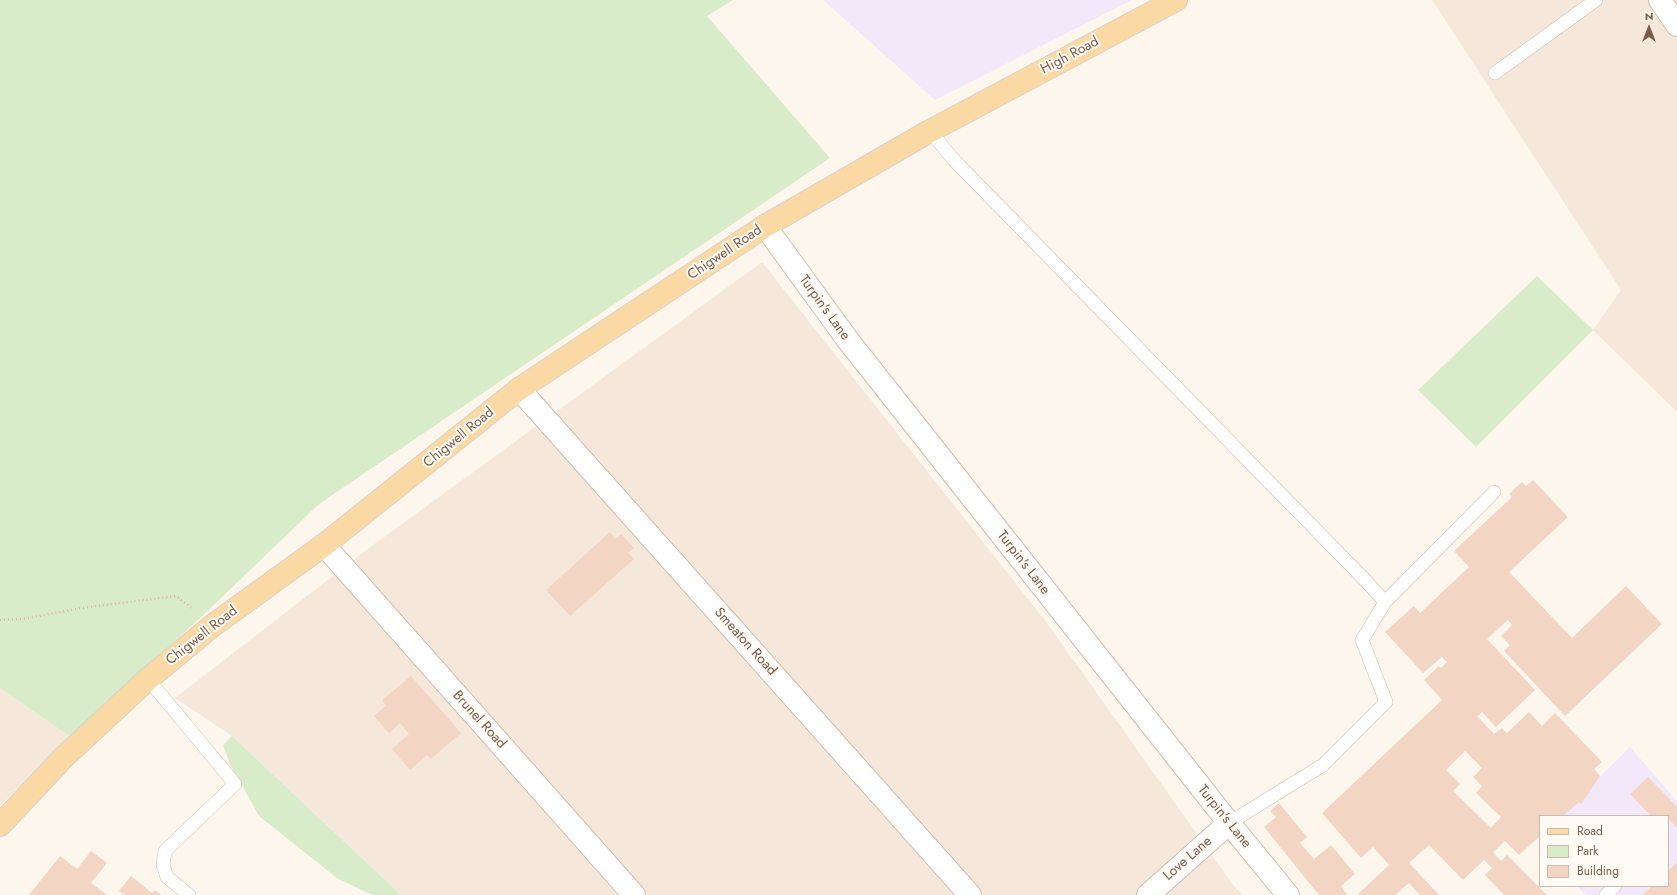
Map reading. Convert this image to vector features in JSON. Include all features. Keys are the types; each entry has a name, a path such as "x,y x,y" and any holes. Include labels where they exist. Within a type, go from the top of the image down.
{"main road":[{"name":"High Road","path":"964,113 1176,0"},
{"name":"Chigwell Road","path":"0,825 64,758 148,679 212,626 324,545 519,389 765,226 964,113"}],"street":[{"path":"1660,0 1677,25"},
{"name":"Turpin's Lane","path":"765,226 847,339 1229,823 1288,895"},
{"name":"Smeaton Road","path":"519,389 970,895"},
{"name":"Brunel Road","path":"324,545 634,895"},
{"name":"Love Lane","path":"1148,895 1229,823"}],"lane":[{"path":"1495,73 1596,0"},
{"path":"930,131 953,159 1385,602"},
{"path":"1229,823 1323,765 1386,702 1362,640 1385,602 1494,492"},
{"path":"148,679 235,784 165,851 163,865 167,877 189,895"},
{"path":"1606,895 1614,887"}],"path":[{"path":"0,620 22,619 88,607 176,596 203,616 212,626"}],"shaded area":[{"path":"823,0 1132,0 935,100"},
{"path":"1432,0 1677,0 1677,412 1593,330 1621,290"},
{"path":"762,262 1047,623 1234,886 1243,895 401,895 232,736 175,698 369,548"},
{"path":"0,688 69,736 0,806"},
{"path":"1630,747 1677,801 1677,895 1585,895 1578,887 1669,887 1669,815 1561,815"}],"green space":[{"path":"0,0 733,0 707,16 830,158 319,504 196,622 69,736 0,688"},
{"path":"1537,276 1593,330 1476,447 1418,390"},
{"path":"232,736 401,895 373,895 338,879 259,816 230,764 223,745"}],"building":[{"path":"1533,480 1568,517 1509,572 1572,638 1626,586 1662,624 1565,716 1504,651 1510,645 1501,636 1512,625 1508,620 1487,639 1535,690 1496,727 1482,712 1477,716 1494,734 1502,728 1507,733 1529,712 1542,726 1555,713 1602,762 1594,769 1600,776 1581,804 1579,802 1564,815 1539,815 1539,837 1519,855 1505,841 1493,852 1501,861 1507,855 1547,895 1504,895 1485,875 1492,868 1484,860 1463,880 1429,845 1409,863 1439,895 1420,895 1409,883 1395,895 1360,895 1358,894 1389,865 1373,847 1361,858 1322,813 1442,700 1424,680 1439,666 1441,668 1447,662 1442,657 1423,673 1385,632 1414,606 1420,613 1469,567 1454,551 1512,497 1509,494 1522,482 1526,486","holes":["1465,751 1482,768 1473,777 1482,786 1476,793 1501,817 1491,828 1453,791 1460,784 1446,770"]},
{"path":"610,532 615,539 621,534 634,548 628,553 634,559 570,616 546,590"},
{"path":"411,676 461,733 431,759 427,755 410,770 392,749 409,734 400,723 389,733 374,716 386,706 382,700"},
{"path":"1648,777 1677,807 1677,828 1669,819 1669,815 1650,815 1630,794"},
{"path":"1279,803 1307,837 1300,843 1314,859 1331,845 1355,874 1341,886 1347,895 1319,895 1264,827 1276,817 1270,811"},
{"path":"91,851 107,863 91,883 107,895 29,895 60,856 77,869"},
{"path":"1677,862 1677,895 1642,895 1651,887 1669,887 1669,870"},
{"path":"131,876 152,893 155,890 161,895 125,895 119,891"}]}
